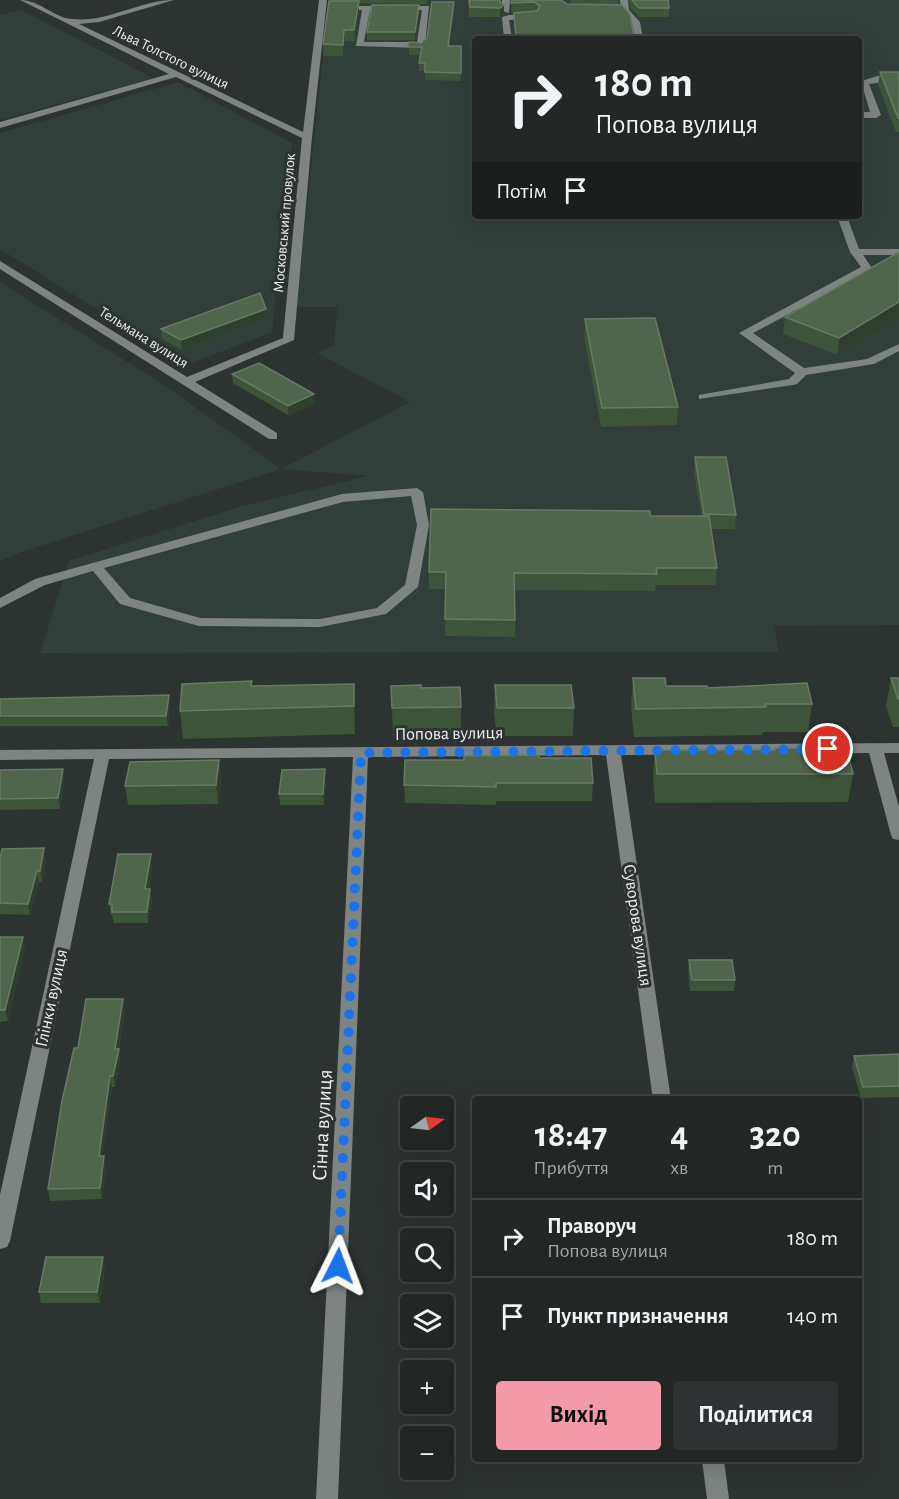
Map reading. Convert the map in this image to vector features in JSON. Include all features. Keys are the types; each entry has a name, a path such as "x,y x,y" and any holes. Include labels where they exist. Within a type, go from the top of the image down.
{"street":[{"name":"Льва Толстого вулиця","path":"24,0 307,137"},
{"path":"135,0 148,6"},
{"path":"70,22 96,20 170,0"},
{"path":"506,0 506,11"},
{"path":"624,0 625,10 636,22 638,36"},
{"path":"323,4 366,8 426,8 422,45 359,44 366,8"},
{"name":"Московський провулок","path":"186,381 288,340 307,137 323,4"},
{"path":"614,10 625,10"},
{"path":"507,36 505,20 509,17 534,16"},
{"path":"0,125 177,74"},
{"path":"862,115 876,115 864,83 881,78 899,77"},
{"path":"802,372 745,333 867,268 855,252 843,219"},
{"path":"855,252 899,252"},
{"name":"Тельмана вулиця","path":"0,264 273,435"},
{"path":"703,397 793,382 802,372 870,362 899,347"},
{"path":"0,604 40,582 342,498 417,492 423,525 411,586 381,611 320,623 199,622 125,602 96,567"},
{"path":"875,748 899,835"},
{"name":"Попова вулиця","path":"0,755 899,748"},
{"name":"Суворова вулиця","path":"613,750 661,1096"},
{"name":"Сінна вулиця","path":"327,1499 361,753"},
{"name":"Глінки вулиця","path":"0,1241 102,755"},
{"path":"713,1462 718,1499"}],"shaded area":[{"path":"329,0 899,0 899,625 774,626 779,652 40,653 69,561 242,506 368,476 281,469 410,402 317,353 334,345 337,307 296,307"},
{"path":"22,10 153,78 0,120 0,15"},
{"path":"178,82 292,143 272,332 186,365 0,249 0,133"},
{"path":"0,282 164,385 281,469 21,552 0,561"}],"building":[{"path":"469,0 500,0 504,5 500,8 470,7"},
{"path":"512,0 561,0 567,4 622,5 630,14 634,36 516,36 514,13 537,11 540,6 534,2 511,3"},
{"path":"632,0 668,0 669,8 639,8"},
{"path":"329,1 359,1 354,30 344,30 343,45 323,44"},
{"path":"432,2 454,2 448,46 461,46 461,73 425,72 425,63 419,63 422,47 408,47 409,42 421,43 427,38"},
{"path":"372,5 419,5 415,32 367,32"},
{"path":"880,72 899,72 899,118 898,118"},
{"path":"899,252 899,302 839,338 785,317"},
{"path":"260,293 266,309 181,340 161,329"},
{"path":"655,318 678,407 602,408 585,319"},
{"path":"259,363 314,394 288,406 232,374"},
{"path":"695,457 726,457 736,515 704,514"},
{"path":"431,509 650,511 650,516 709,516 717,568 656,568 657,574 514,573 515,620 445,619 446,572 429,572"},
{"path":"633,678 665,678 666,686 707,686 707,688 807,683 812,704 636,709"},
{"path":"891,678 899,678 899,699 898,699"},
{"path":"252,681 251,686 354,684 354,706 180,711 182,684"},
{"path":"421,685 421,688 460,687 461,707 392,708 391,686"},
{"path":"495,685 571,685 574,708 497,708"},
{"path":"169,695 166,716 0,716 0,699"},
{"path":"775,748 847,749 853,774 657,774 655,750 775,750"},
{"path":"539,755 539,758 591,758 593,783 496,783 496,787 404,785 405,760 464,760 464,756"},
{"path":"219,760 216,785 125,786 130,762"},
{"path":"63,769 58,798 0,799 0,770"},
{"path":"325,769 323,794 279,794 282,770"},
{"path":"44,848 40,871 37,871 28,904 0,903 2,849"},
{"path":"118,854 151,854 145,889 150,889 147,912 112,912 112,904 109,904"},
{"path":"0,937 23,937 5,1010 0,1010"},
{"path":"689,960 732,960 735,980 692,980"},
{"path":"86,999 123,999 115,1049 119,1049 113,1076 110,1076 99,1156 104,1156 100,1188 48,1189 62,1101 74,1048 78,1048"},
{"path":"899,1054 899,1086 863,1087 854,1056"},
{"path":"46,1257 103,1257 97,1292 39,1292"}],"route":[{"path":"338,1266 361,753 828,749"}]}
